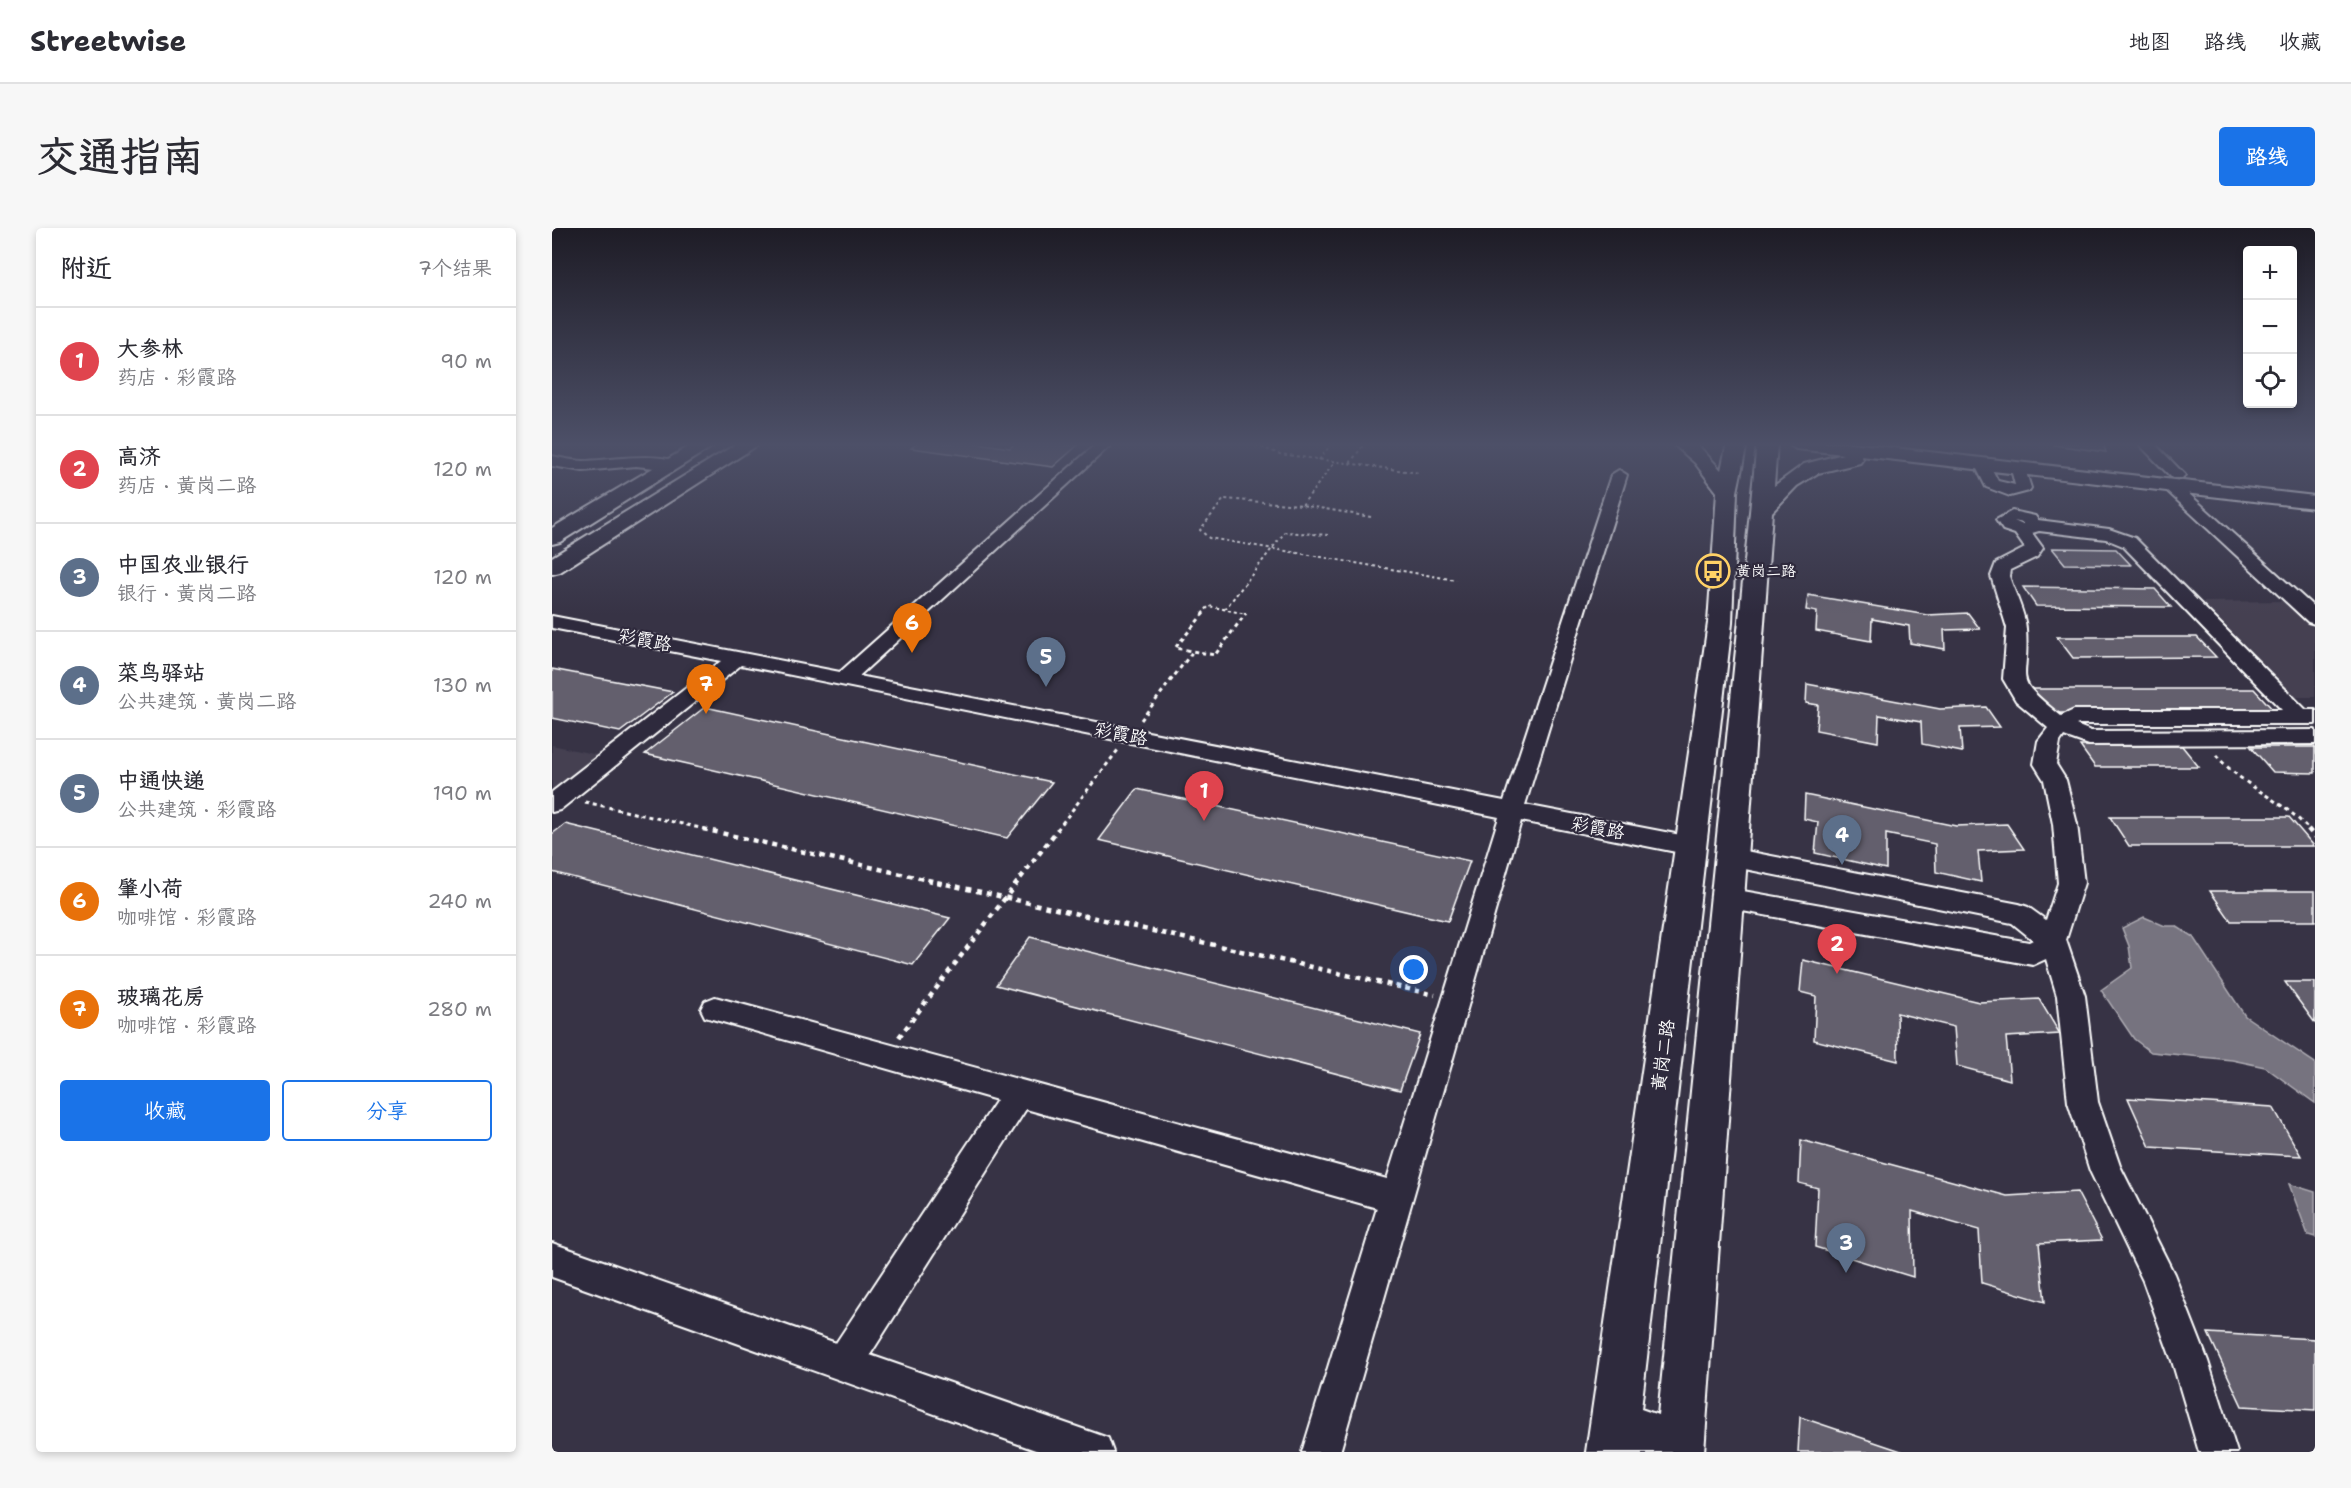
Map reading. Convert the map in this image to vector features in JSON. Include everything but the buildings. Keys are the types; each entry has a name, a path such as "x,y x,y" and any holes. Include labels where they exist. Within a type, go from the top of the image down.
{"main road":[{"path":"552,537 614,500"},
{"path":"554,566 660,500"},
{"name":"黄岗二路","path":"1613,1439 1720,623 1727,500"},
{"path":"1613,1439 1679,1449 1760,500"},
{"path":"1759,513 1772,500"}],"street":[{"path":"844,679 1043,500"},
{"path":"1321,1452 1512,811 1611,500"},
{"path":"2008,500 2023,523 2034,548 2031,553 2002,567 2000,576 2017,628 2013,679 2023,696 2060,726 2089,738 2315,737"},
{"path":"2021,500 2023,523"},
{"path":"2195,500 2315,618"},
{"path":"2198,500 2315,601"},
{"path":"2023,523 2109,534 2128,542 2308,717"},
{"name":"彩霞路","path":"552,622 1691,846"},
{"path":"556,800 738,658"},
{"path":"2218,1452 2190,1361 2157,1274 2106,1170 2083,1102 2071,996 2053,940 2070,883 2065,824 2055,780 2045,764 2049,741 2060,726 2074,717 2308,717"},
{"path":"1730,857 2019,914 2053,940"},
{"path":"1726,898 2033,954 2053,940"},
{"path":"715,1009 1396,1197"},
{"path":"844,1363 1019,1093"},
{"path":"552,1260 1094,1452"}],"path":[{"path":"1223,500 1200,530 1209,538 1456,580"},
{"path":"1236,500 1302,506 1371,517"},
{"path":"1302,506 1306,500"},
{"path":"1225,609 1285,532 1328,535"},
{"path":"1209,606 1247,613 1215,655 1193,651 1175,648 1209,606"},
{"path":"885,1056 1193,651"},
{"path":"2204,737 2229,772 2250,790 2306,824 2315,837"},
{"path":"556,800 1005,898 1455,1000"}],"shaded area":[{"path":"2283,601 2315,629 2315,697 2295,697 2202,602"},
{"path":"552,745 602,756 552,794"},
{"path":"2144,917 2165,926 2176,926 2193,937 2245,1016 2315,1063 2315,1103 2265,1067 2232,1060 2151,1052 2134,1039 2101,990 2132,968 2129,946 2122,928"},
{"path":"2289,1184 2315,1192 2315,1237 2308,1235"}],"place":[{"name":"黄岗二路","path":"1713,571"},
{"name":"肇小荷","path":"912,653"},
{"name":"中通快递","path":"1046,687"},
{"name":"玻璃花房","path":"706,714"},
{"name":"大参林","path":"1204,821"},
{"name":"菜鸟驿站","path":"1842,865"},
{"name":"高济","path":"1837,974"},
{"name":"中国农业银行","path":"1846,1273"}]}
